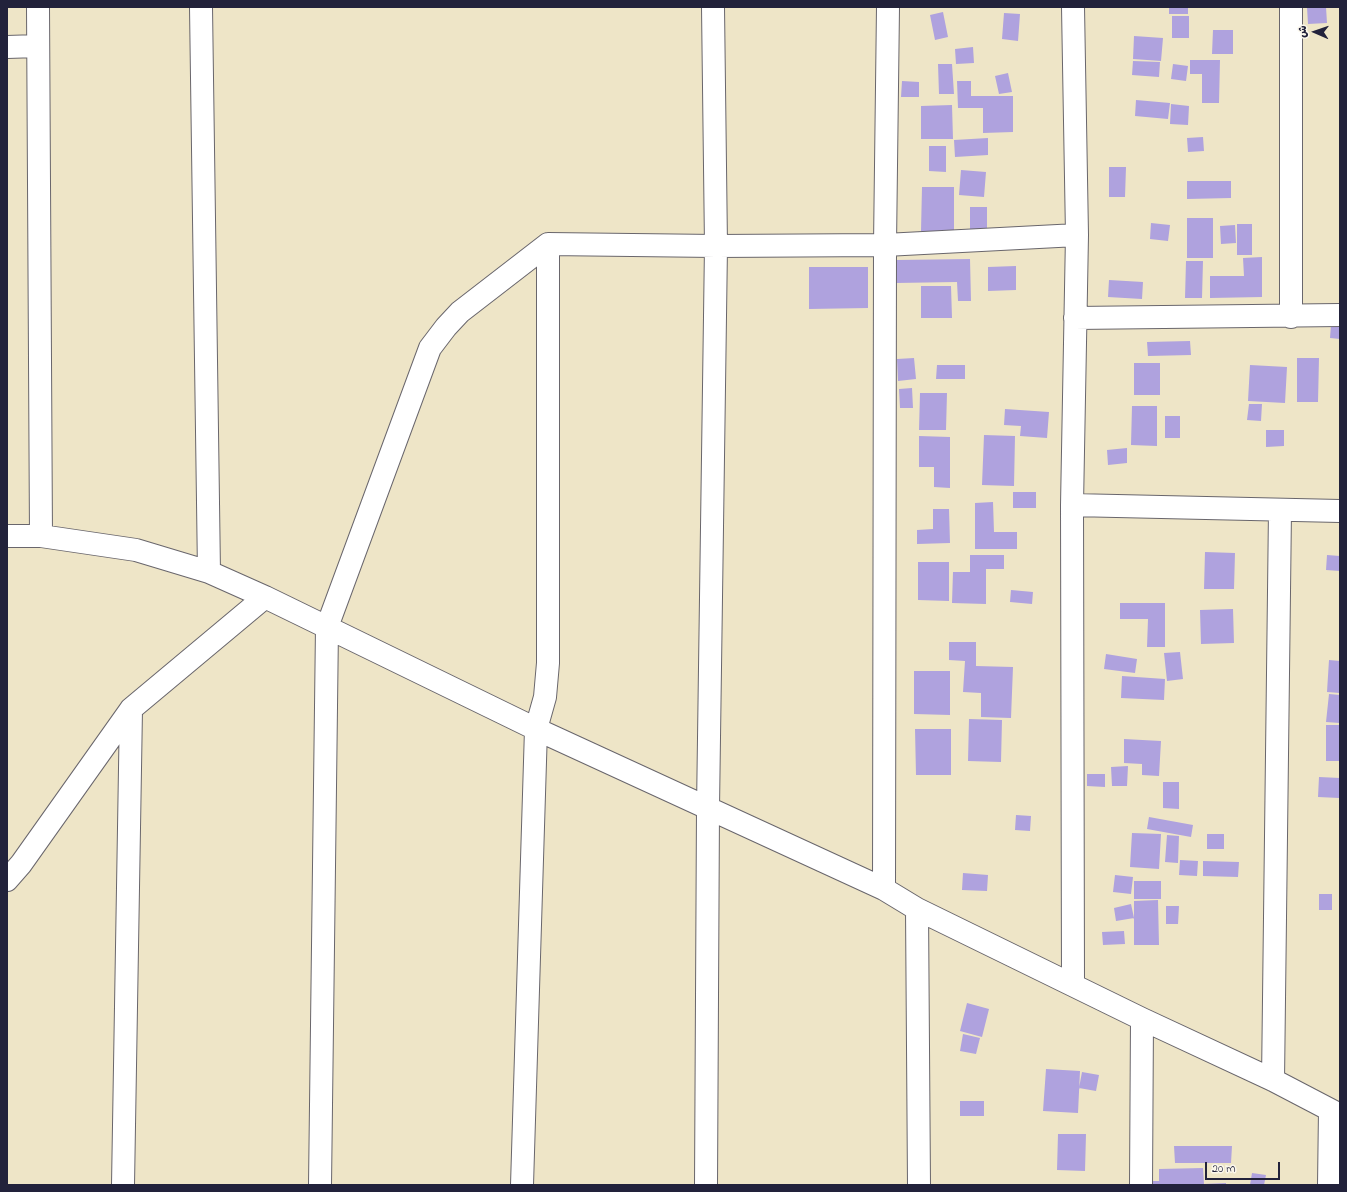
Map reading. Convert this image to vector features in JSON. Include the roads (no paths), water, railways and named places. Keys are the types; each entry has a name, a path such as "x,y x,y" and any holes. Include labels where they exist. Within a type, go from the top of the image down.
{"street":[{"path":"38,7 41,536"},
{"path":"201,7 209,572"},
{"path":"706,1185 708,808 716,246 713,7"},
{"path":"884,889 885,245 888,7"},
{"path":"1073,7 1077,235 1072,505 1073,985"},
{"path":"1291,7 1291,317"},
{"path":"7,47 38,46"},
{"path":"320,1185 327,627 430,348 446,327 460,312 548,244 716,246 885,245 1077,235"},
{"path":"522,1185 536,729 545,697 548,663 548,244"},
{"path":"1075,318 1291,317 1340,315"},
{"path":"1072,505 1340,511"},
{"path":"1273,1080 1280,510"},
{"path":"7,536 41,536 136,550 209,572 266,597 536,729 884,889 917,909 1142,1019 1273,1080 1335,1112 1329,1185"},
{"path":"7,880 21,864 131,709 266,597"},
{"path":"123,1185 131,709"},
{"path":"917,909 919,1185"},
{"path":"1141,1185 1142,1019"}]}
